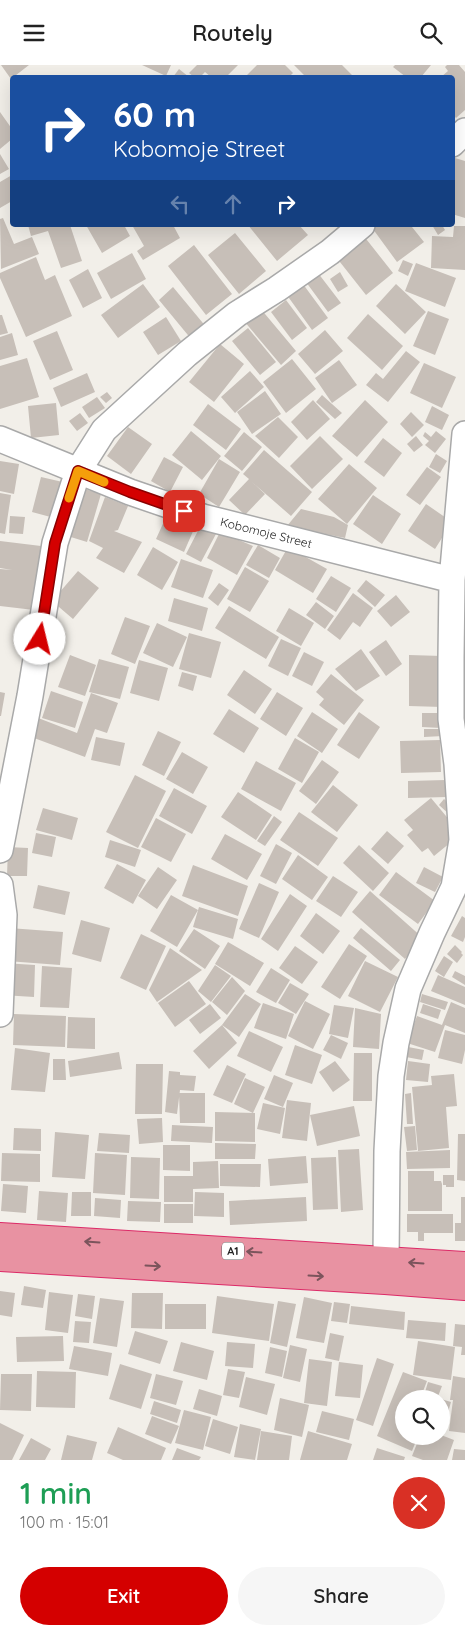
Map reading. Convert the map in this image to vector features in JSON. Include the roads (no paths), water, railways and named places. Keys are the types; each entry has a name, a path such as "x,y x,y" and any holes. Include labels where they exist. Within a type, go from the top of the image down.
{"highway":[{"name":"A1","path":"0,1237 465,1266"},
{"name":"A1","path":"0,1257 465,1286"}],"street":[{"path":"455,141 465,131"},
{"path":"0,850 4,810 30,696 55,543 78,471 104,430 186,354 237,314 330,252 360,227"},
{"path":"386,1260 387,1151 391,1076 396,1043 408,989 454,887 462,840 457,764 451,719 452,580 465,434"},
{"name":"Kobomoje Street","path":"0,439 130,492 203,517 452,580"},
{"path":"0,885 4,915 0,1014"}]}
